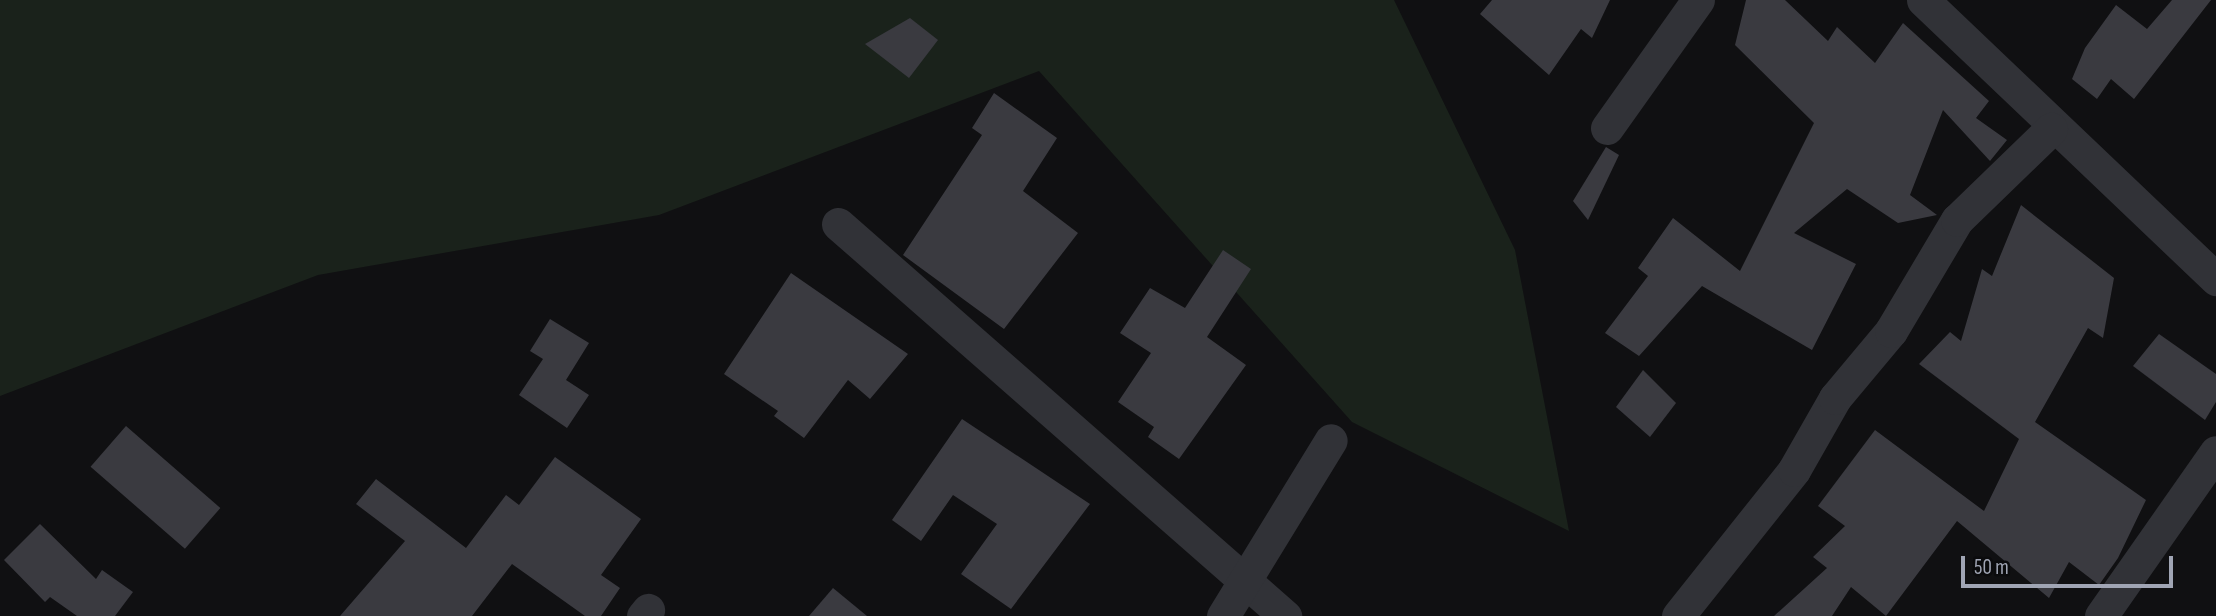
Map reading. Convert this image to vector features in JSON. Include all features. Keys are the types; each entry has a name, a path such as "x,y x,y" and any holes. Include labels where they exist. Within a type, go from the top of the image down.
{"street":[{"path":"1607,128 1698,0"},
{"path":"1923,0 1970,38 2051,128 2216,279"},
{"path":"1678,616 1794,470 1835,398 1891,331 1957,220 2051,128"},
{"path":"838,224 1245,587 1285,616"},
{"path":"1223,616 1245,587 1331,440"},
{"path":"2101,616 2216,452"}],"shaded area":[{"path":"0,0 1394,0 1515,250 1569,531 1352,422 1039,71 659,215 318,275 0,396"}],"building":[{"path":"1492,0 1610,0 1592,38 1581,29 1549,75 1480,14"},
{"path":"1746,0 1785,0 1828,41 1837,27 1875,63 1903,23 1989,101 1976,118 2007,140 1990,161 1943,110 1910,195 1937,215 1898,223 1847,189 1794,233 1856,264 1812,350 1702,286 1639,356 1605,333 1648,276 1638,268 1673,218 1740,271 1814,123 1735,45"},
{"path":"2172,0 2211,0 2134,99 2111,79 2097,99 2072,79 2085,48 2116,5 2147,29"},
{"path":"910,18 938,40 909,78 865,44"},
{"path":"994,93 1057,138 1023,191 1078,233 1004,329 903,255 982,135 972,128"},
{"path":"1606,147 1619,155 1588,220 1573,201"},
{"path":"2021,205 2114,278 2103,338 2088,328 2035,422 2146,500 2118,558 2099,585 2069,562 2049,598 1957,521 1886,616 1851,587 1832,616 1774,616 1827,568 1813,557 1845,526 1818,506 1875,430 1984,511 2019,439 1919,364 1950,332 1961,341 1982,269 1992,276"},
{"path":"1223,250 1251,269 1207,337 1246,365 1179,459 1148,437 1154,427 1118,402 1151,353 1120,333 1150,288 1185,308"},
{"path":"791,273 908,354 870,399 848,380 804,438 774,416 778,411 724,374"},
{"path":"550,319 589,343 566,380 589,395 567,428 519,395 543,359 530,351"},
{"path":"2159,334 2216,374 2216,402 2205,420 2133,366"},
{"path":"1643,370 1676,403 1650,437 1616,407"},
{"path":"962,419 1090,504 1011,609 961,574 997,524 953,495 921,541 892,520"},
{"path":"126,426 220,508 185,549 91,467"},
{"path":"555,457 641,519 601,575 620,588 601,616 585,616 512,564 472,616 340,616 405,541 356,504 376,479 466,548 506,495 519,505"},
{"path":"40,524 96,579 102,570 133,592 115,616 77,616 50,597 45,602 4,560"},
{"path":"833,588 867,616 809,616"}]}
